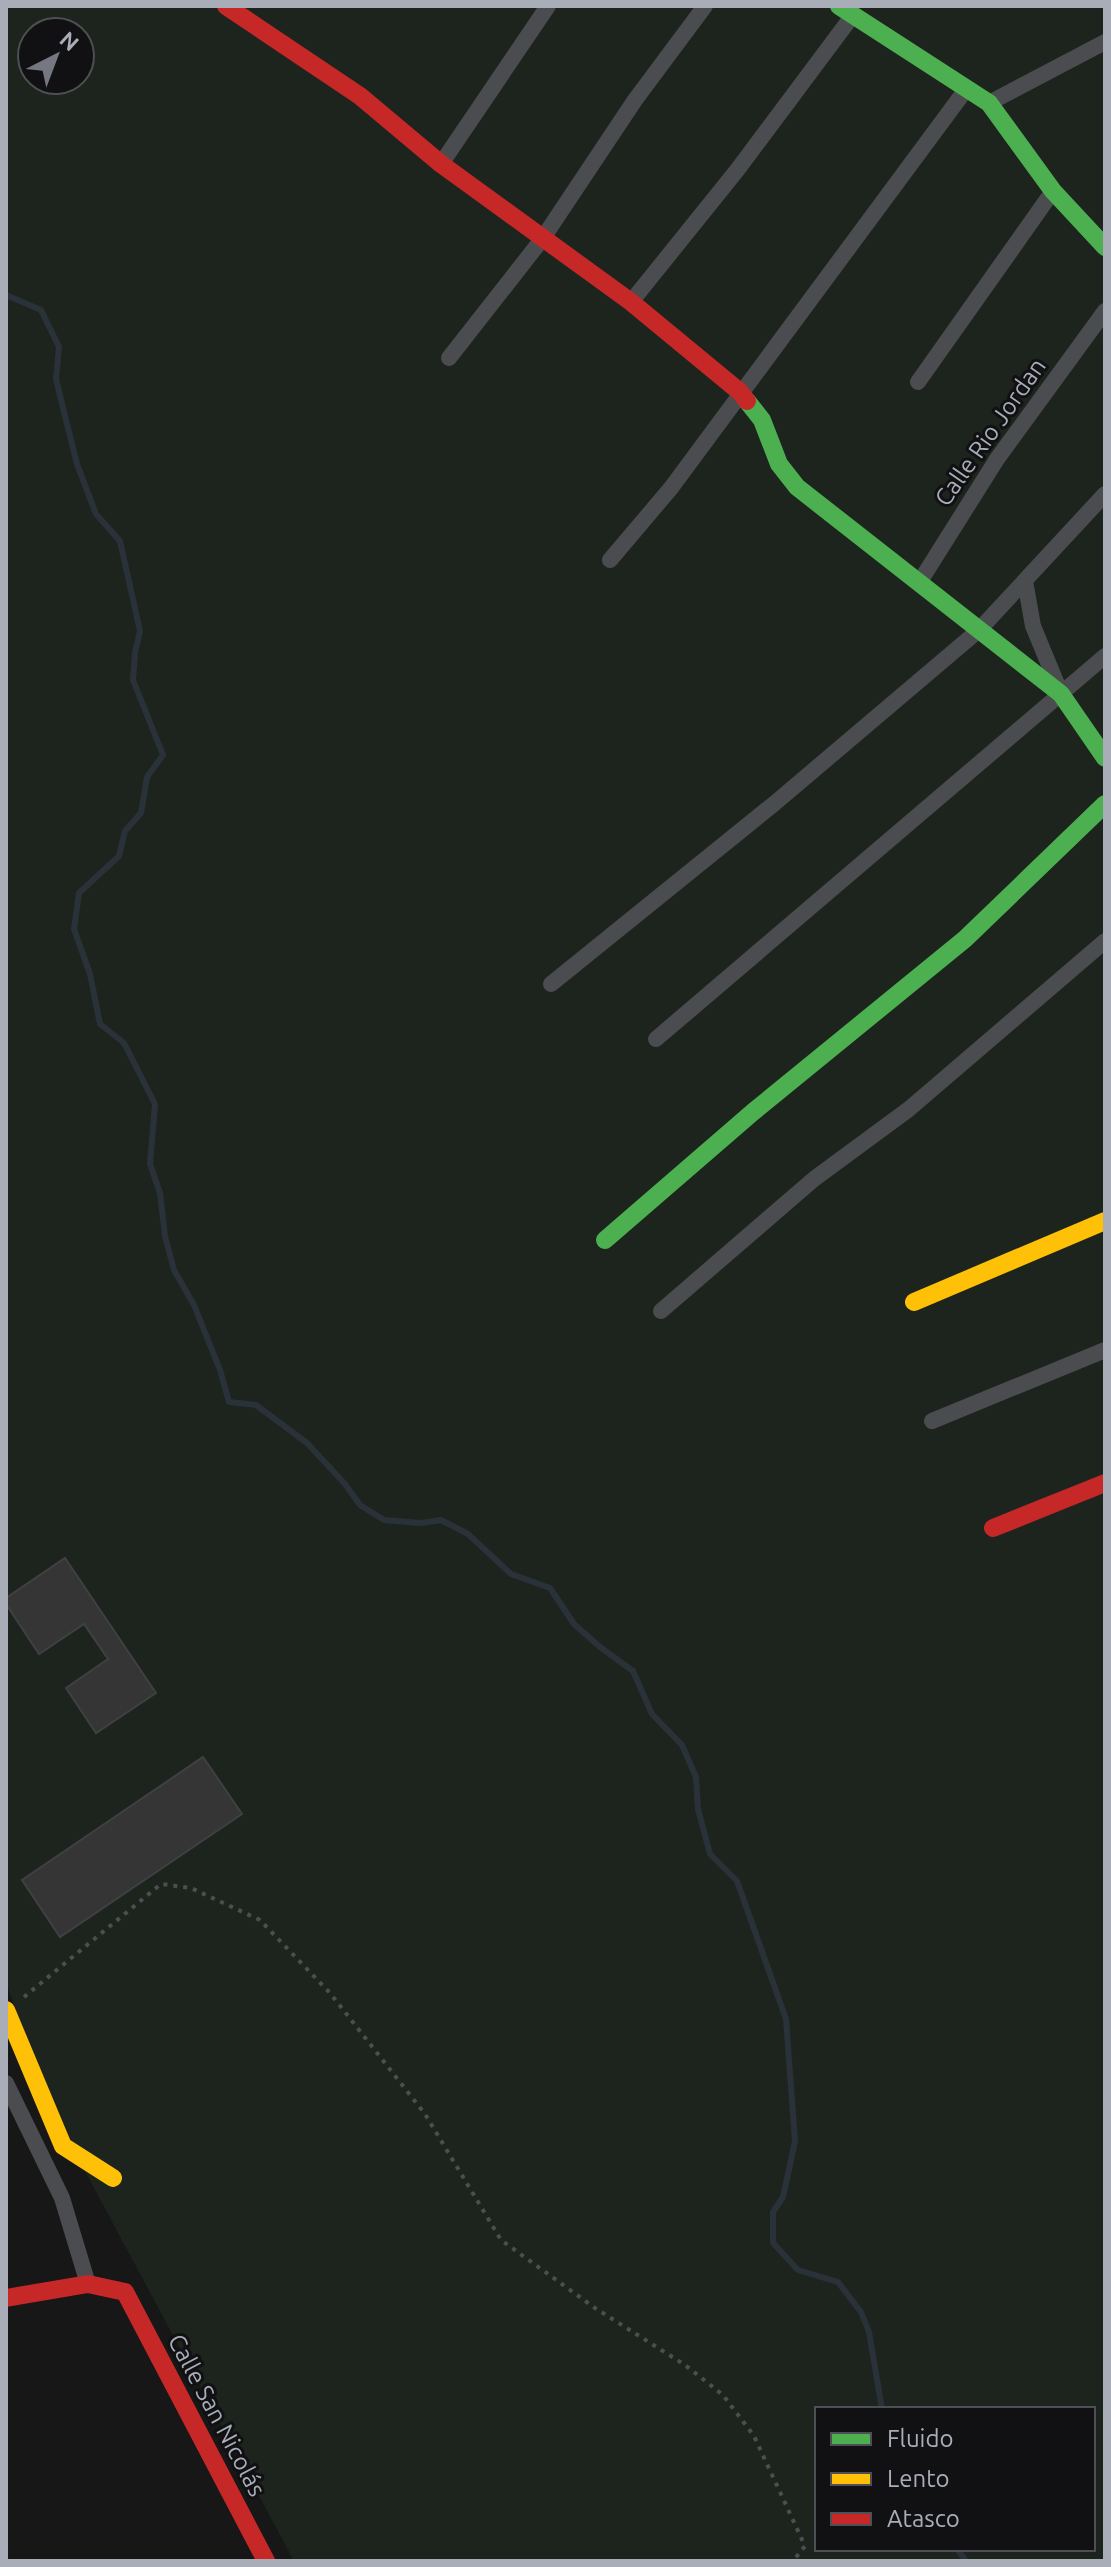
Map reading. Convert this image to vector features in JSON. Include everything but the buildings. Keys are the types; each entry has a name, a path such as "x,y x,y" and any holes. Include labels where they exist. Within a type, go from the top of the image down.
{"street":[{"path":"226,6 360,96 441,164 631,302 740,392 762,420 779,464 797,487 1061,694"},
{"path":"441,164 548,6"},
{"path":"449,358 543,238 635,100 705,6"},
{"path":"631,302 738,169 846,10 989,103 1053,191 1105,247"},
{"path":"989,103 1105,42"},
{"path":"610,560 671,488 967,88"},
{"path":"918,382 1053,191"},
{"name":"Calle Rio Jordan","path":"919,583 997,459 1105,311"},
{"path":"551,984 775,803 979,630 1105,494"},
{"path":"1025,581 1033,626 1061,694 1105,758"},
{"path":"656,1039 1105,656"},
{"path":"605,1240 753,1112 965,939 1105,804"},
{"path":"661,1311 814,1179 909,1109 1105,941"},
{"path":"914,1302 1105,1221"},
{"path":"932,1421 1105,1350"},
{"path":"993,1528 1105,1483"},
{"path":"6,2011 63,2146 113,2178"},
{"path":"6,2083 62,2198 88,2284 6,2298"},
{"name":"Calle San Nicolás","path":"88,2284 125,2292 266,2561"}],"path":[{"path":"6,2011 161,1884 191,1888 260,1920 330,1993 425,2114 501,2240 595,2308 685,2365 723,2395 754,2436 805,2546 793,2561"}],"shaded area":[{"path":"6,6 1105,6 1105,2561 294,2561 49,2104 6,1982"}],"waterway":[{"path":"6,295 41,310 59,347 56,379 77,464 96,514 120,541 140,631 133,680 163,755 147,777 141,813 125,831 119,856 79,893 74,929 90,974 100,1024 124,1043 155,1104 150,1164 160,1193 165,1236 174,1270 194,1305 229,1402 256,1405 307,1443 360,1505 384,1520 421,1523 441,1520 468,1534 511,1574 550,1588 574,1624 633,1671 652,1714 682,1745 696,1777 698,1809 710,1854 737,1881 786,2019 795,2141 783,2197 773,2212 773,2243 798,2270 838,2282 861,2312 869,2332 882,2407"},
{"path":"958,2551 966,2561"}],"traffic: fast":[{"path":"839,6 989,103 1053,191 1105,247"},
{"path":"747,401 762,420 779,464 797,487 1061,694 1105,758"},
{"path":"605,1240 753,1112 965,939 1105,804"}],"traffic: slow":[{"path":"914,1302 1105,1221"},
{"path":"6,2010 63,2146 113,2178"}],"traffic: jam":[{"path":"226,6 360,96 441,164 631,302 747,401"},
{"path":"993,1528 1105,1483"},
{"path":"6,2298 88,2284 125,2292 266,2561"}]}
